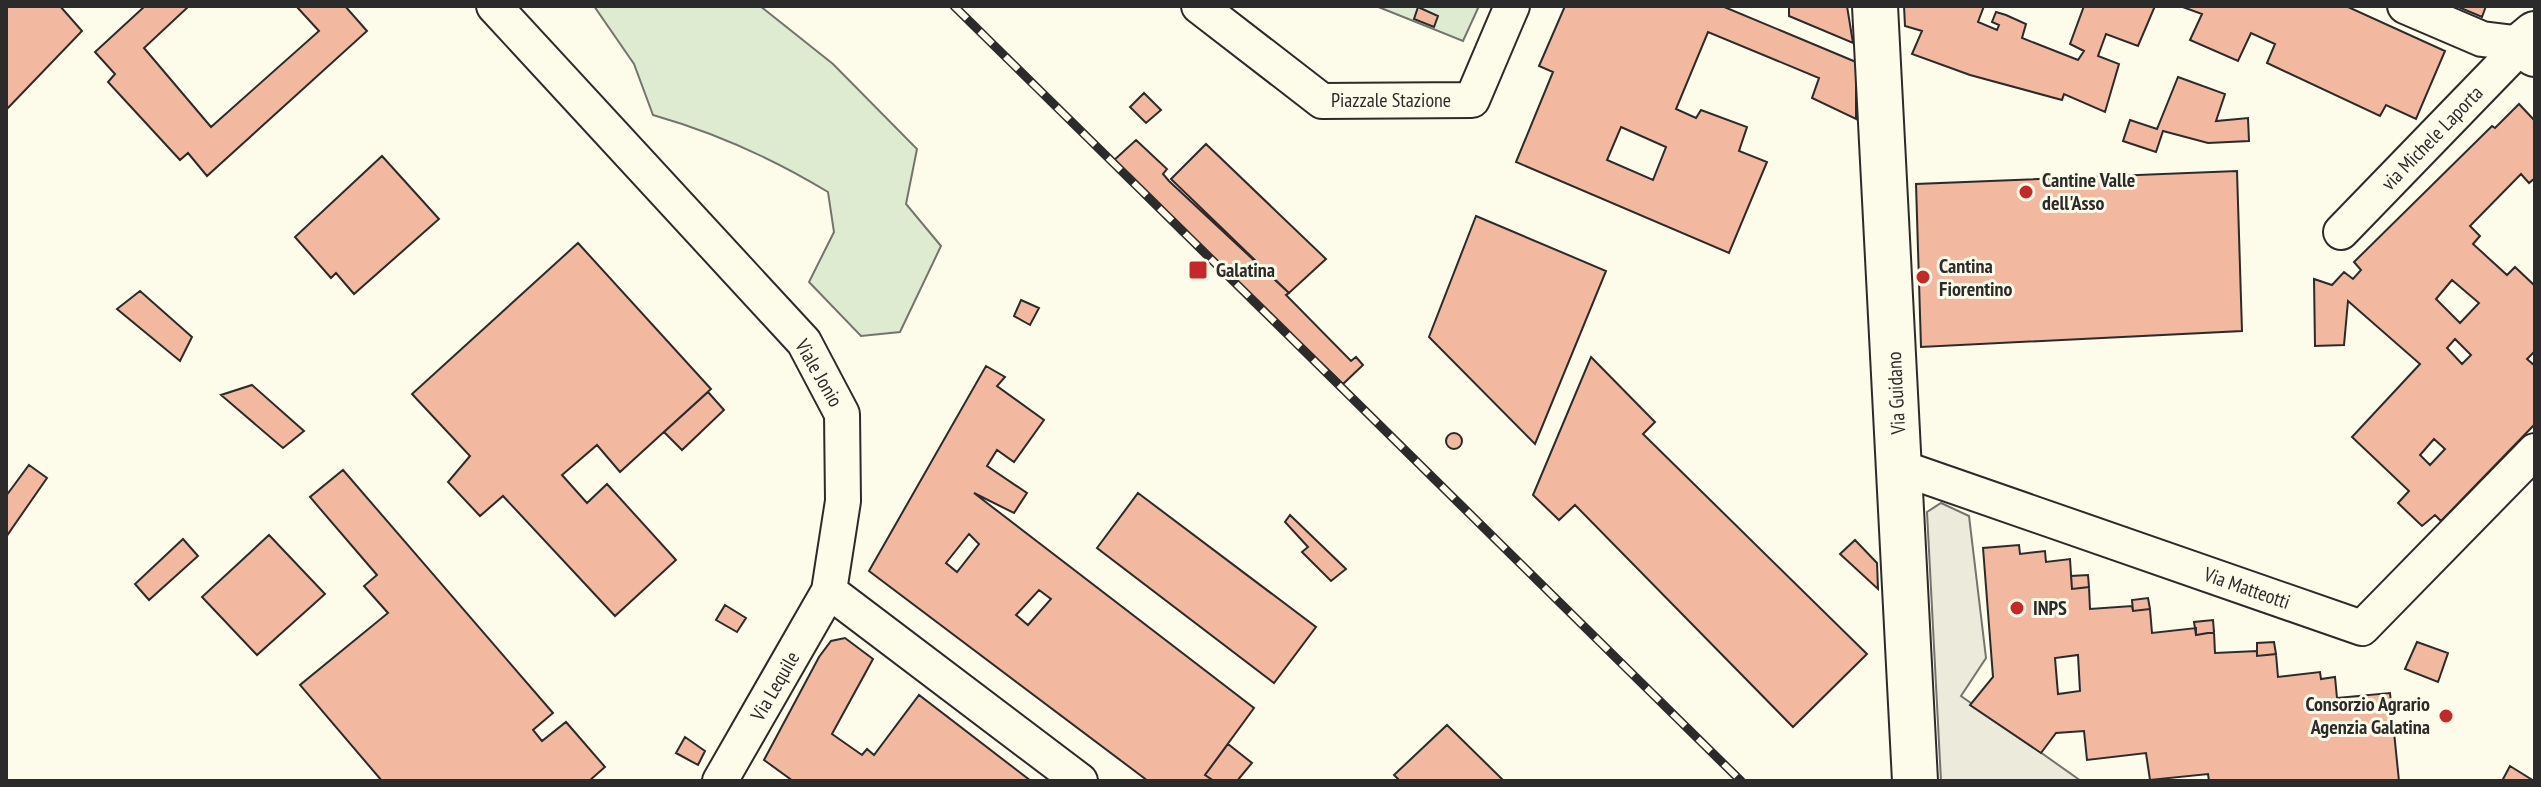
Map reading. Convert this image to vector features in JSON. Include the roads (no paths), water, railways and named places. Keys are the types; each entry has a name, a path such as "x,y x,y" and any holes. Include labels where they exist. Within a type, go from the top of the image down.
{"main road":[{"name":"Via Guidano","path":"1875,6 1915,781"}],"street":[{"name":"Viale Jonio","path":"494,6 804,342 842,414 843,501 829,591"},
{"name":"Piazzale Stazione","path":"1199,6 1322,101 1472,100 1512,6"},
{"path":"2405,6 2482,39 2531,44"},
{"name":"via Michele Laporta","path":"2341,232 2531,44"},
{"name":"Via Matteotti","path":"1899,467 2362,628 2535,451"},
{"name":"Via Lequile","path":"720,781 829,591"},
{"path":"829,591 1080,781"}],"railway":[{"path":"954,6 1741,781"}],"place":[{"name":"Cantine Valle dell'Asso","path":"2026,192"},
{"name":"Galatina","path":"1198,270"},
{"name":"Cantina Fiorentino","path":"1923,277"},
{"name":"INPS","path":"2017,608"},
{"name":"Consorzio Agrario Agenzia Galatina","path":"2446,716"}]}
